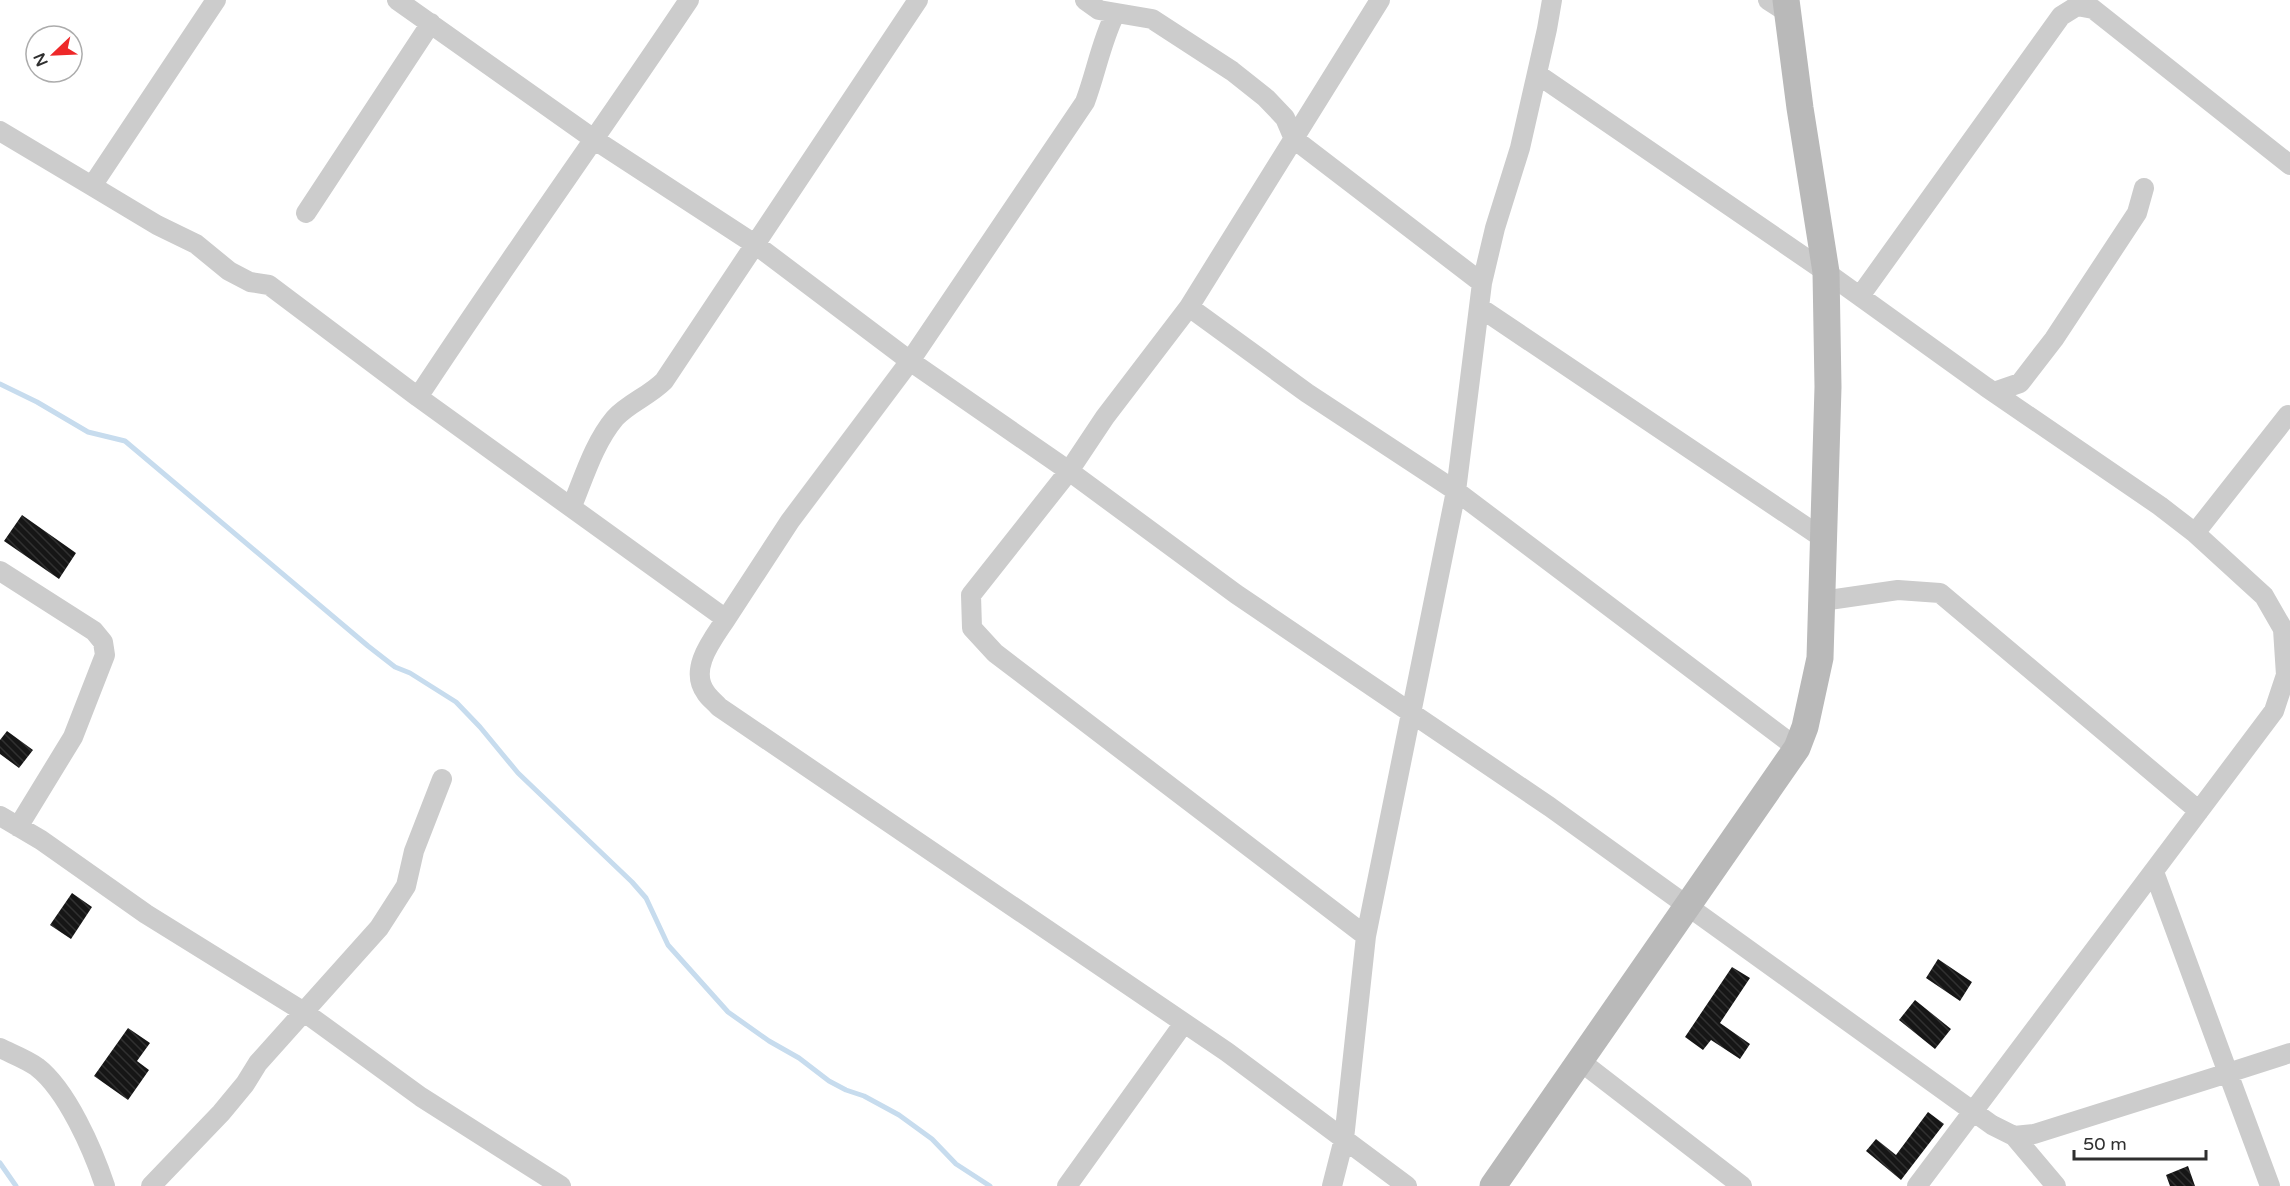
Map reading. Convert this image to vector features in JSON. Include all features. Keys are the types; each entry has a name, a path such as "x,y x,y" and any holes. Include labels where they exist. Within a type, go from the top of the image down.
{"main road":[{"path":"1493,1186 1797,748 1805,727 1820,658 1828,387 1826,272 1800,108 1780,4"}],"street":[{"path":"92,186 216,0"},
{"path":"397,0 595,141 756,245 910,361 1069,471 1236,594 1550,807 1992,1125 2013,1136 2056,1186"},
{"path":"418,397 501,271 595,141 689,0"},
{"path":"572,506 599,440 616,418 636,400 653,392 664,381 918,0"},
{"path":"1085,0 1099,10 1152,19 1232,71 1266,98 1285,118 1294,139 1482,283"},
{"path":"1366,936 995,653 972,628 971,595 1069,471 1105,417 1189,308 1380,0"},
{"path":"1332,1186 1344,1139 1366,936 1456,491 1482,283 1495,228 1520,148 1552,0"},
{"path":"1860,296 2041,42 2061,16 2077,6 2093,9 2290,165"},
{"path":"1115,14 1106,32 1095,75 1085,102 910,361 790,521 706,649 699,676 704,692 719,707 1227,1052 1407,1186"},
{"path":"306,213 432,23"},
{"path":"1537,75 1826,272 1994,392 2160,506 2195,533 2264,596 2283,629 2286,675 2274,711 1917,1186"},
{"path":"0,131 157,225 196,244 229,271 250,282 269,285 418,397 726,619"},
{"path":"1994,392 2020,383 2054,339 2137,213 2144,188"},
{"path":"1479,307 1824,539"},
{"path":"1189,308 1307,393 1456,491 1797,748"},
{"path":"2195,533 2288,415 2290,416"},
{"path":"0,571 94,631 103,642 105,655 73,736 18,827"},
{"path":"1822,601 1898,590 1940,593 2199,811"},
{"path":"151,1186 221,1113 245,1084 258,1063 379,928 406,886 414,851 442,779"},
{"path":"0,816 41,840 146,914 304,1012 421,1097 561,1186"},
{"path":"2154,872 2270,1186"},
{"path":"1067,1186 1184,1023"},
{"path":"0,1048 37,1068 51,1081 94,1153 105,1186"},
{"path":"2013,1136 2034,1134 2290,1053"},
{"path":"1580,1061 1742,1186"}],"building":[{"path":"22,515 76,553 59,579 4,541"},
{"path":"7,731 33,750 19,768 0,754 0,740"},
{"path":"72,893 92,907 71,939 50,925"},
{"path":"1938,959 1972,982 1960,1001 1926,978"},
{"path":"1732,967 1750,978 1720,1023 1750,1044 1740,1059 1711,1040 1703,1050 1685,1037"},
{"path":"1915,1000 1951,1029 1935,1049 1899,1020"},
{"path":"128,1028 150,1043 137,1061 149,1070 128,1100 94,1076"},
{"path":"1928,1112 1944,1124 1901,1180 1866,1151 1876,1139 1896,1155"},
{"path":"2188,1166 2195,1186 2170,1186 2166,1175"}],"waterway":[{"path":"0,384 37,402 88,432 125,441 368,646 395,667 410,673 456,702 518,773 632,882 646,898 668,945 728,1012 769,1041 799,1058 829,1081 899,1115 932,1139 956,1164 990,1186"},
{"path":"0,1163 16,1186"}]}
